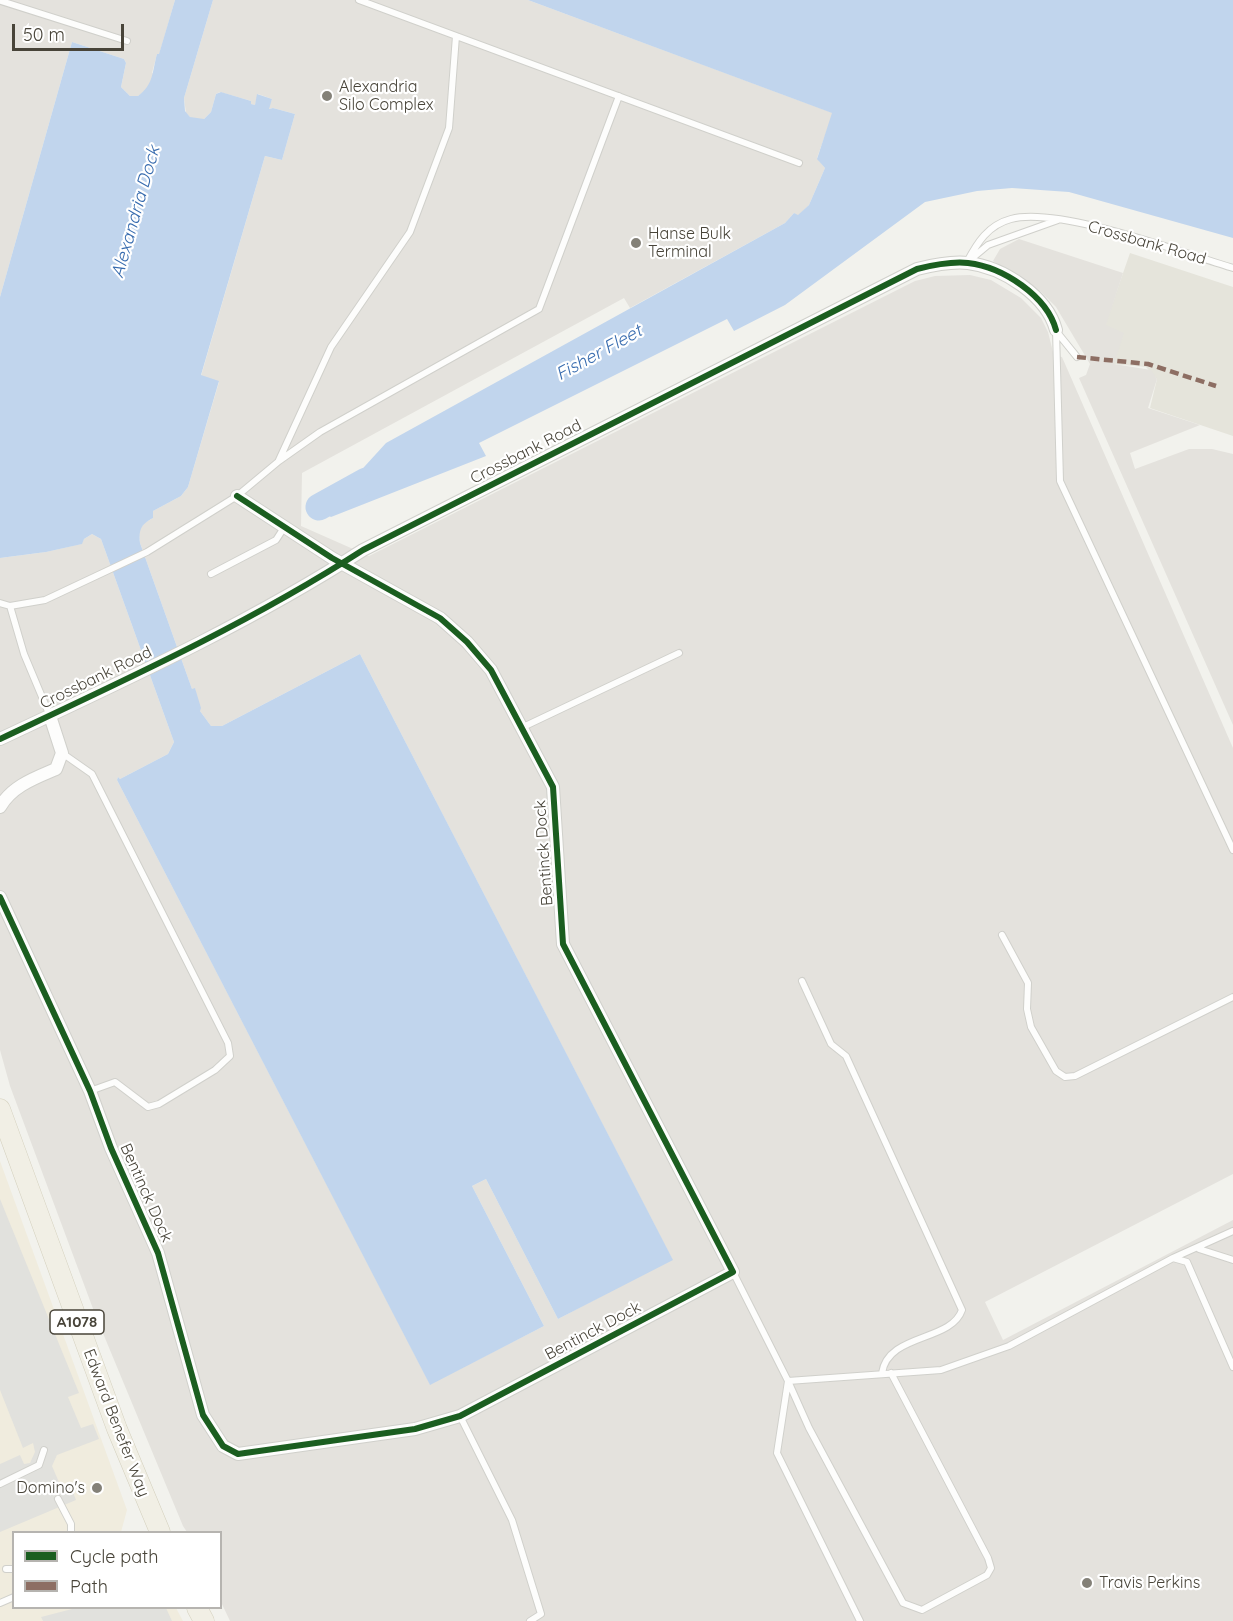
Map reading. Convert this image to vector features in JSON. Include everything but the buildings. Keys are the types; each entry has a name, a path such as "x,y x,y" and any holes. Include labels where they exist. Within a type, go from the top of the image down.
{"main road":[{"name":"Edward Benefer Way","path":"0,1109 117,1429 159,1531"}],"street":[{"name":"Crossbank Road","path":"0,739 183,651 306,586 363,550 917,269 967,262 1001,274 1038,298 1052,317 1056,330"},
{"path":"237,496 286,525 342,563"},
{"name":"Bentinck Dock","path":"0,897 90,1090 111,1148 158,1253 203,1414 223,1446 238,1454 415,1429 460,1416 733,1272 563,944 553,787 491,670 467,642 440,618 342,563"},
{"path":"2,800 25,782 56,769 62,753 50,716"}],"lane":[{"path":"359,0 799,163"},
{"path":"1,2 127,41"},
{"path":"279,461 331,347 410,232 449,128 456,36"},
{"path":"0,603 10,606 45,600 147,552 237,496 279,461 320,432 539,309 619,96"},
{"name":"Crossbank Road","path":"967,262 978,240 1009,219 1027,216 1061,219 1233,268"},
{"path":"967,262 988,245 1061,219"},
{"path":"1056,330 1077,357"},
{"path":"1056,330 1060,482 1233,850"},
{"path":"211,574 271,543 279,537 286,525"},
{"path":"10,606 24,654 50,716"},
{"path":"521,728 679,653"},
{"path":"62,753 92,774 223,1033 230,1056 214,1070 159,1104 148,1107 114,1082 90,1090"},
{"path":"1002,935 1028,983 1027,1009 1032,1027 1050,1064 1065,1077 1075,1076 1233,997"},
{"path":"802,981 831,1044 846,1056 962,1310 952,1323 896,1350 887,1357 882,1373"},
{"path":"788,1381 941,1370 1009,1346 1173,1258 1198,1249 1233,1231"},
{"path":"1198,1249 1233,1260"},
{"path":"1173,1258 1187,1262 1233,1367"},
{"path":"733,1272 809,1428 903,1603 922,1610 987,1575 991,1568 988,1558 895,1386 891,1373"},
{"path":"788,1381 777,1453 860,1621"},
{"path":"460,1416 512,1520 541,1614 530,1621"},
{"path":"0,1484 39,1465 44,1450"},
{"path":"58,1499 71,1524 71,1531"},
{"path":"6,1569 12,1569"}],"shaded area":[{"path":"0,0 175,0 159,55 157,54 152,73 154,74 148,89 138,96 130,96 121,87 126,63 124,59 72,42 0,297"},
{"path":"213,0 528,0 833,113 817,158 825,168 809,205 798,216 794,213 785,223 630,308 624,298 302,473 301,526 369,556 915,281 935,276 970,275 991,280 1021,298 1041,318 1048,332 1054,356 1062,357 1233,748 1233,1174 985,1302 1003,1340 1233,1220 1233,1621 230,1621 222,1604 222,1531 186,1531 183,1526 95,1314 10,1086 0,1050 0,558 46,552 81,544 92,534 101,539 174,742 168,754 120,779 118,777 117,780 430,1384 544,1326 472,1186 486,1179 558,1319 672,1259 360,654 222,726 211,726 200,711 195,689 192,689 140,543 139,531 144,523 153,518 153,511 181,496 188,487 219,382 201,376 265,156 282,160 295,114 273,108 268,109 272,99 258,94 255,105 250,104 251,101 220,92 216,94 211,112 204,119 192,119 186,113 184,98"},
{"path":"1019,239 1123,273 1106,325 1124,333 1114,364 1151,370 1157,379 1148,408 1200,425 1130,453 1135,469 1189,449 1212,449 1233,454 1233,725 1079,378 1086,375 1090,364 1056,307 1040,291 993,261 1000,249"},
{"path":"1130,253 1233,287 1233,436 1150,408 1157,379 1146,367 1113,364 1116,355 1105,325"},
{"path":"0,1161 127,1510 121,1531 12,1531 12,1609 177,1609 183,1621 0,1621"},
{"path":"0,1199 79,1393 68,1397 81,1428 93,1424 99,1439 57,1455 52,1466 61,1487 70,1485 76,1500 0,1532 0,1464 20,1455 24,1464 30,1463 35,1452 33,1443 23,1448 0,1390"},
{"path":"72,1609 166,1609 172,1621 43,1621 41,1617"}],"water":[{"name":"Alexandria Dock","path":"175,0 213,0 184,98 185,111 190,117 204,119 211,112 216,94 221,92 251,101 251,104 255,105 257,94 272,99 269,109 295,114 282,160 265,156 201,375 219,381 188,487 181,496 153,511 153,518 145,523 140,531 140,543 192,689 195,688 200,711 211,726 222,726 360,654 673,1260 558,1319 486,1179 472,1186 544,1326 430,1385 117,780 118,777 120,779 168,754 174,742 101,539 92,534 84,539 82,544 46,552 0,558 0,297 72,42 124,59 126,63 121,87 130,96 138,96 150,82"},
{"path":"528,0 1233,0 1233,238 1069,192 1012,188 977,191 925,202 785,305 734,331 727,319 479,443 486,456 331,517 323,512 386,443 785,223 794,213 798,215 809,205 825,168 817,159 832,113"}],"waterway":[{"name":"Fisher Fleet","path":"319,507 366,481"}],"marked path":[{"path":"1077,357 1148,364 1216,386"}],"cycle path":[{"path":"0,739 230,627 363,550 917,269 942,264 968,263 995,270 1022,285 1033,295 1051,318 1056,330"},
{"path":"0,897 90,1091 111,1148 158,1253 203,1415 223,1446 238,1454 415,1429 460,1416 733,1272 563,944 553,787 491,670 467,642 440,618 332,558 237,496"}],"place":[{"name":"Alexandria Silo Complex","path":"327,96"},
{"name":"Hanse Bulk Terminal","path":"636,243"},
{"name":"Domino's","path":"97,1488"},
{"name":"Travis Perkins","path":"1087,1583"}]}
